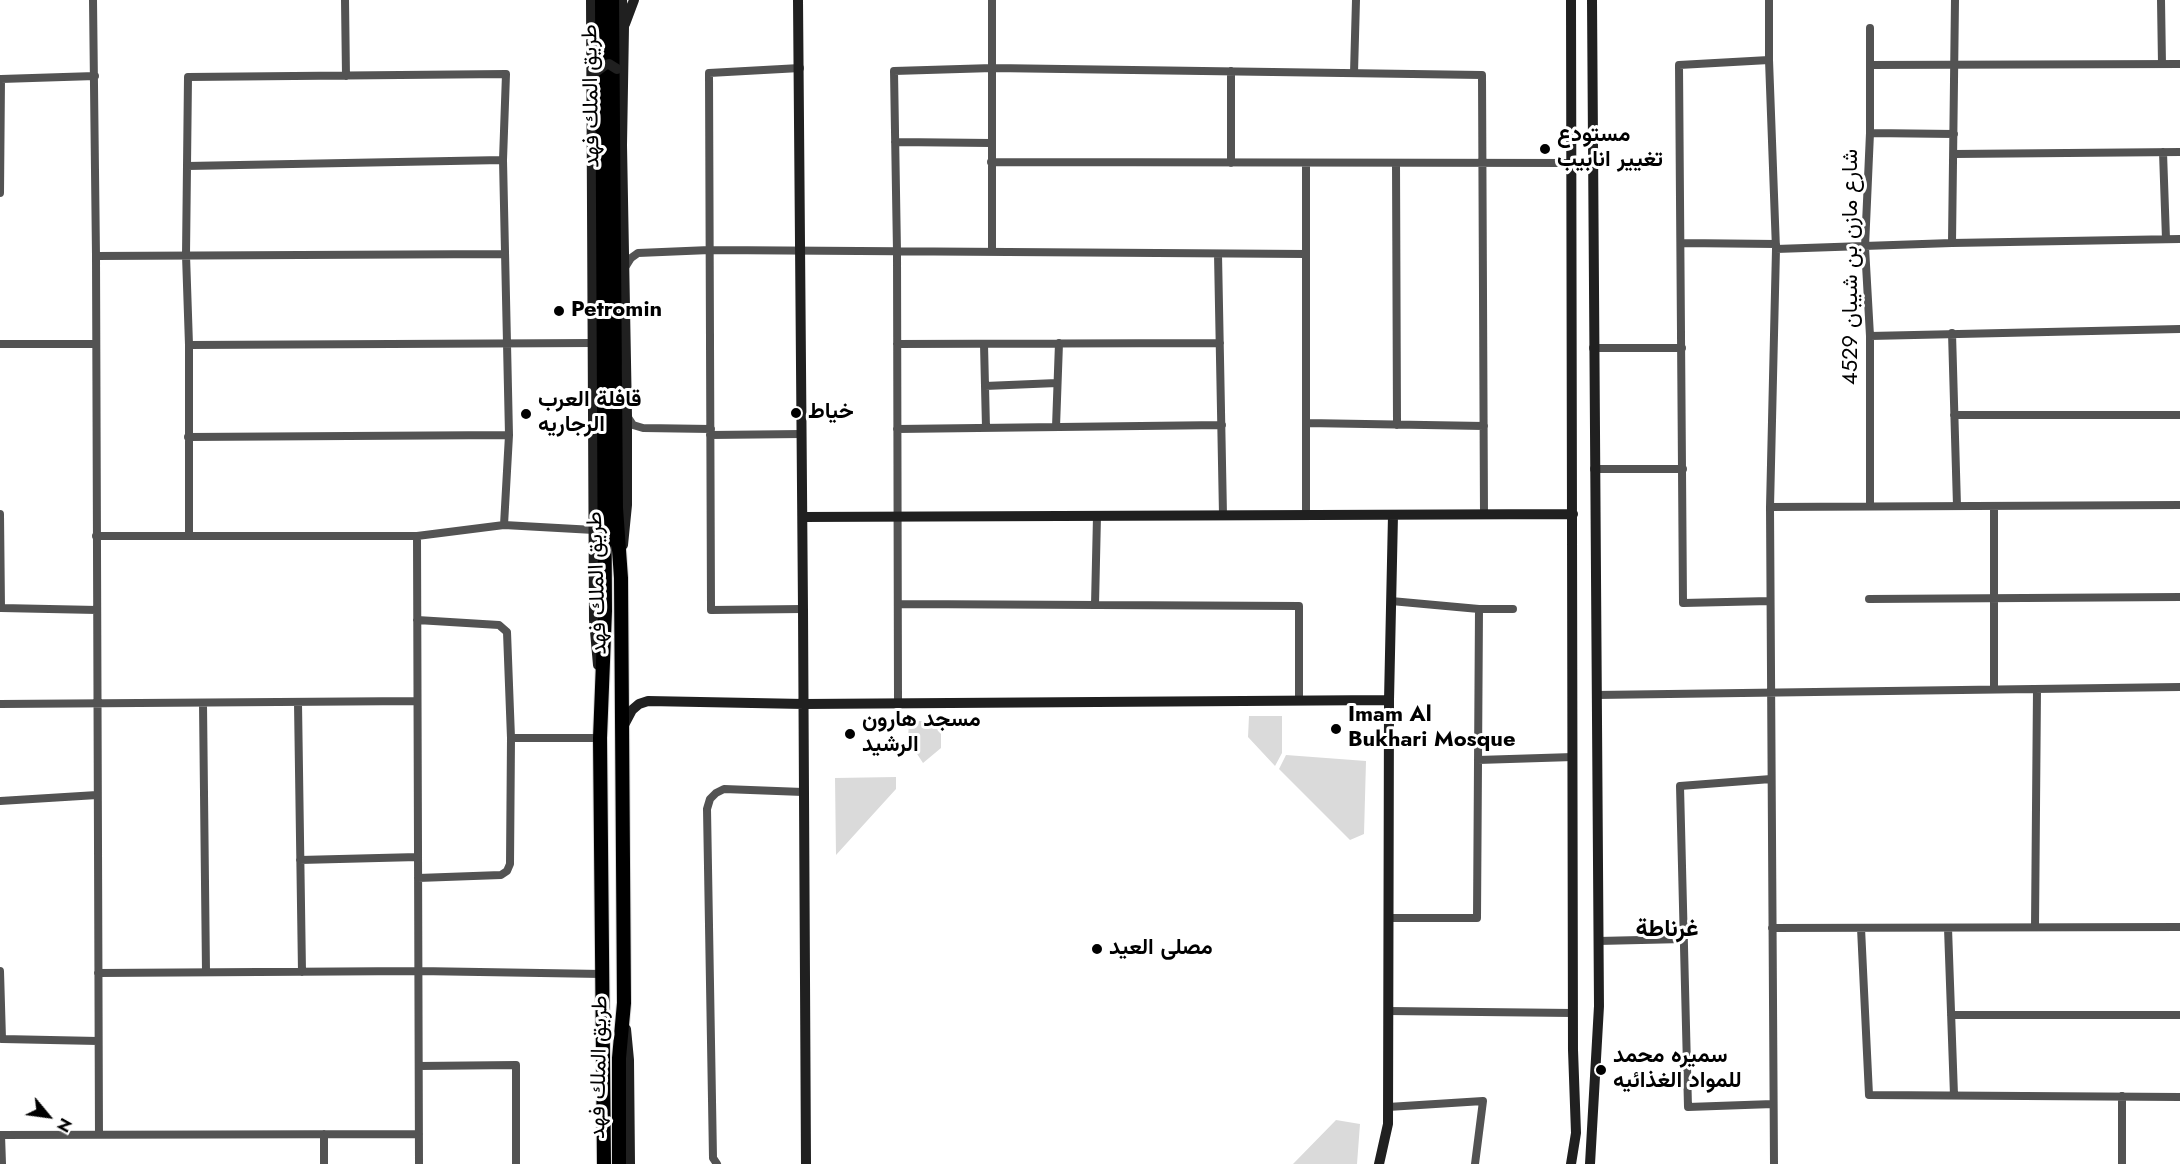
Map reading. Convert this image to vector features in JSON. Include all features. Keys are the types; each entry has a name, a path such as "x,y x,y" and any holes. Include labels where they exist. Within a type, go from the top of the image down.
{"highway":[{"name":"طريق الملك فهد","path":"602,0 605,612 600,738 603,1163"},
{"name":"طريق الملك فهد","path":"612,0 616,508 621,578 624,1003 619,1058 620,1164"}],"street":[{"path":"93,0 99,1135"},
{"path":"345,0 346,76"},
{"path":"581,0 591,18"},
{"path":"591,0 594,620 600,699"},
{"path":"621,578 627,505 622,0"},
{"path":"624,27 634,0"},
{"path":"798,0 806,1164"},
{"path":"992,0 992,252"},
{"path":"1354,73 1356,0"},
{"path":"1571,1164 1576,1133 1573,1012 1570,2 1582,0 1592,3 1598,941 1597,1046 1590,1164"},
{"path":"1769,0 1776,246 1770,507 1774,1164"},
{"path":"1952,243 1955,0"},
{"path":"2161,0 2162,64"},
{"name":"شارع مازن بن شيبان 4529","path":"1870,28 1870,133 1865,247 1870,336 1870,506"},
{"path":"1769,60 1679,64 1683,603 1770,602"},
{"path":"592,83 597,71 609,64 617,69 624,80"},
{"path":"1870,65 2180,64"},
{"path":"800,68 709,73 710,432 711,610 803,609"},
{"path":"898,703 897,252 894,71 993,68 1482,75 1484,514"},
{"path":"1231,71 1231,163"},
{"path":"189,536 189,345 186,255 188,77 506,74 503,160 509,435 504,525"},
{"path":"0,193 1,79 95,76"},
{"path":"1870,133 1954,134"},
{"path":"895,142 991,142"},
{"path":"2163,152 2166,239"},
{"path":"1954,154 2180,152"},
{"path":"187,166 503,160"},
{"path":"991,162 1571,163"},
{"path":"1306,163 1306,515"},
{"path":"1396,163 1397,425"},
{"path":"1681,243 1865,247 2180,239"},
{"path":"626,266 638,253 710,250 1306,254"},
{"path":"96,256 505,254"},
{"path":"1218,254 1224,515"},
{"path":"1870,336 2180,329"},
{"path":"1952,333 1957,506"},
{"path":"189,345 592,343"},
{"path":"1056,427 1059,343"},
{"path":"897,344 1220,343"},
{"path":"0,344 96,344"},
{"path":"984,344 986,428"},
{"path":"1593,348 1682,348"},
{"path":"985,386 1058,383"},
{"path":"1954,416 2180,415"},
{"path":"627,416 633,425 643,428 802,434"},
{"path":"1306,423 1484,426"},
{"path":"897,429 1222,424"},
{"path":"188,437 509,435"},
{"path":"1594,469 1683,469"},
{"path":"1770,507 2180,505"},
{"path":"1994,506 1994,689"},
{"path":"0,514 1,608 97,610"},
{"path":"803,518 1573,514"},
{"path":"1379,1164 1388,1124 1389,700 1393,515"},
{"path":"1095,605 1097,516"},
{"path":"96,536 417,536 504,525 594,530"},
{"path":"417,536 419,1164"},
{"path":"1869,599 2180,597"},
{"path":"1391,601 1479,609 1514,609"},
{"path":"898,604 1299,606 1299,701"},
{"path":"1389,918 1477,918 1479,609"},
{"path":"417,620 499,625 507,632 511,738 510,864 507,871 501,875 418,878"},
{"path":"1596,695 2180,687"},
{"path":"2035,927 2037,689"},
{"path":"622,730 632,710 648,701 804,704 1389,700"},
{"path":"0,704 417,701"},
{"path":"298,703 302,972"},
{"path":"203,704 206,972"},
{"path":"511,738 600,738"},
{"path":"1478,760 1573,757"},
{"path":"1772,779 1680,786 1688,1107 1773,1104"},
{"path":"717,1164 713,1158 707,809 716,793 724,789 803,792"},
{"path":"0,801 98,795"},
{"path":"300,860 418,857"},
{"path":"1772,928 2180,927"},
{"path":"1861,928 1869,1095 2180,1097"},
{"path":"1948,928 1954,1095"},
{"path":"1598,941 1684,939"},
{"path":"0,971 2,1040 98,1041"},
{"path":"98,973 418,971 602,974"},
{"path":"624,1003 629,1060 630,1164"},
{"path":"1388,1011 1573,1012"},
{"path":"1951,1015 2180,1015"},
{"path":"419,1066 516,1065 516,1164"},
{"path":"2122,1096 2122,1164"},
{"path":"1388,1107 1483,1101 1475,1164"},
{"path":"324,1134 324,1164"},
{"path":"2,1164 1,1135 419,1134"}],"shaded area":[{"path":"1249,716 1282,716 1282,753 1275,766 1248,737"},
{"path":"909,721 941,721 941,748 923,763 908,740"},
{"path":"1286,755 1366,761 1364,834 1350,840 1279,769"},
{"path":"896,777 896,789 836,855 835,778"},
{"path":"1336,1120 1360,1124 1357,1164 1293,1164"}],"place":[{"name":"مستودع تغيير انابيب","path":"1545,149"},
{"name":"Petromin","path":"559,311"},
{"name":"خياط","path":"796,413"},
{"name":"قافلة العرب الرجاريه","path":"526,414"},
{"name":"Imam Al Bukhari Mosque","path":"1336,729"},
{"name":"مسجد هارون الرشيد","path":"850,734"},
{"name":"مصلى العيد","path":"1097,949"},
{"name":"سميره محمد للمواد الغذائيه","path":"1601,1070"}],"district":[{"name":"غرناطة","path":"1667,930"}]}
